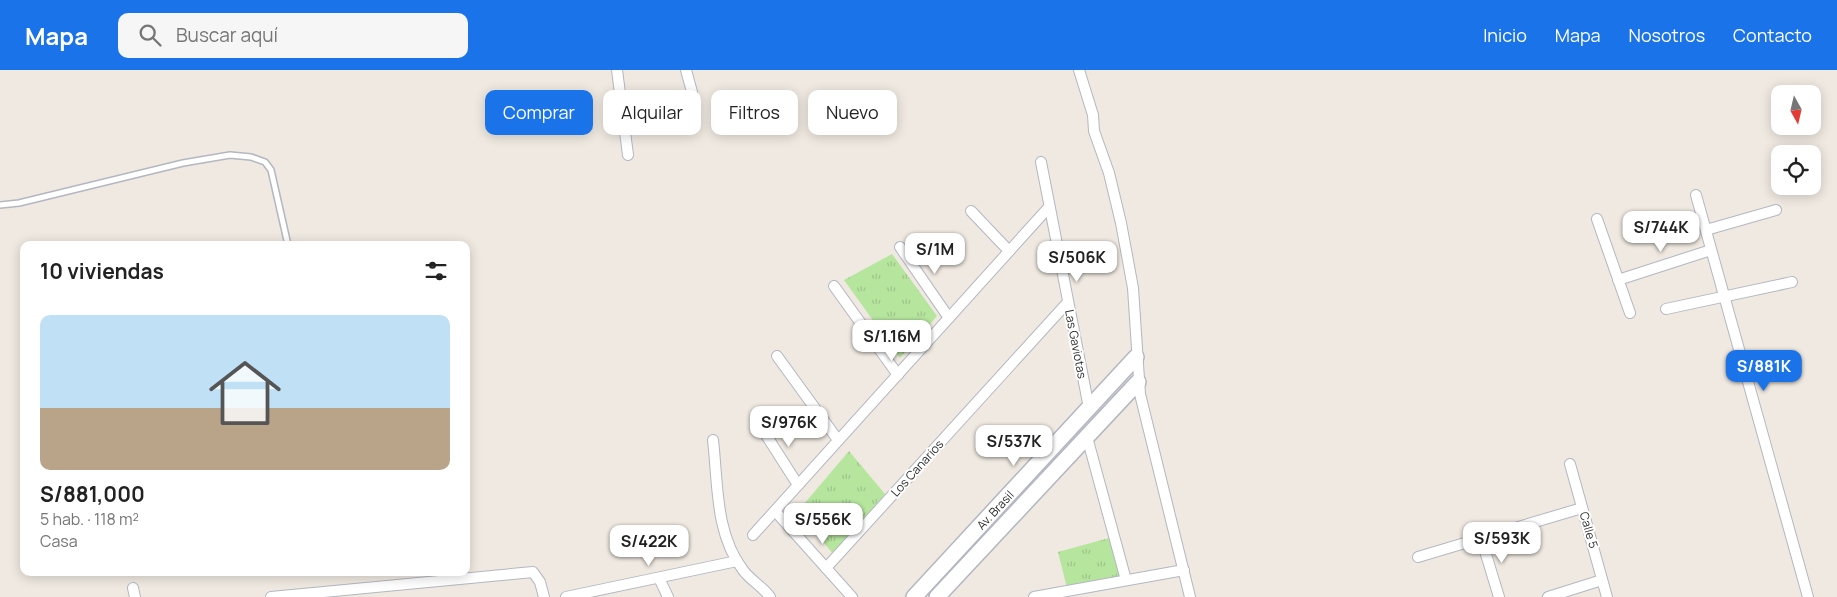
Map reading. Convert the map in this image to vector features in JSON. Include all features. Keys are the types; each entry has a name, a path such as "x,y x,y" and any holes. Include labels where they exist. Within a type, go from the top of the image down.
{"street":[{"path":"617,70 628,155"},
{"path":"686,70 691,90"},
{"path":"1079,70 1093,115 1094,131 1109,173 1129,260 1135,308 1138,382 1190,597"},
{"name":"Las Gaviotas","path":"1040,162 1089,408"},
{"path":"1696,195 1808,597"},
{"path":"753,534 1049,207"},
{"path":"1706,230 1776,210"},
{"path":"971,211 1009,251"},
{"path":"1597,219 1630,313"},
{"path":"900,247 949,318"},
{"path":"1618,280 1711,250"},
{"path":"1666,309 1792,282"},
{"path":"834,286 898,374"},
{"name":"Los Canarios","path":"826,568 1068,302"},
{"path":"777,356 838,440"},
{"name":"Av. Brasil","path":"914,597 1136,357"},
{"name":"Av. Brasil","path":"937,597 1138,382"},
{"path":"759,424 798,485"},
{"path":"1087,437 1126,580"},
{"path":"713,440 722,527 737,561 744,571 770,597"},
{"name":"Calle 5","path":"1570,464 1607,597"},
{"path":"1418,557 1582,508"},
{"path":"775,510 852,597"},
{"path":"1481,538 1499,597"},
{"path":"566,597 737,561"},
{"path":"1034,597 1184,570"},
{"path":"272,597 533,572 540,582 544,597"},
{"path":"659,578 668,597"},
{"path":"1548,597 1602,580"}],"lane":[{"path":"0,205 19,203 183,163 230,155 251,157 265,162 272,170 287,241"}],"green space":[{"path":"892,254 937,316 900,358 844,280"},
{"path":"849,451 885,494 833,554 798,511"},
{"path":"1109,538 1122,577 1067,588 1058,552"}]}
